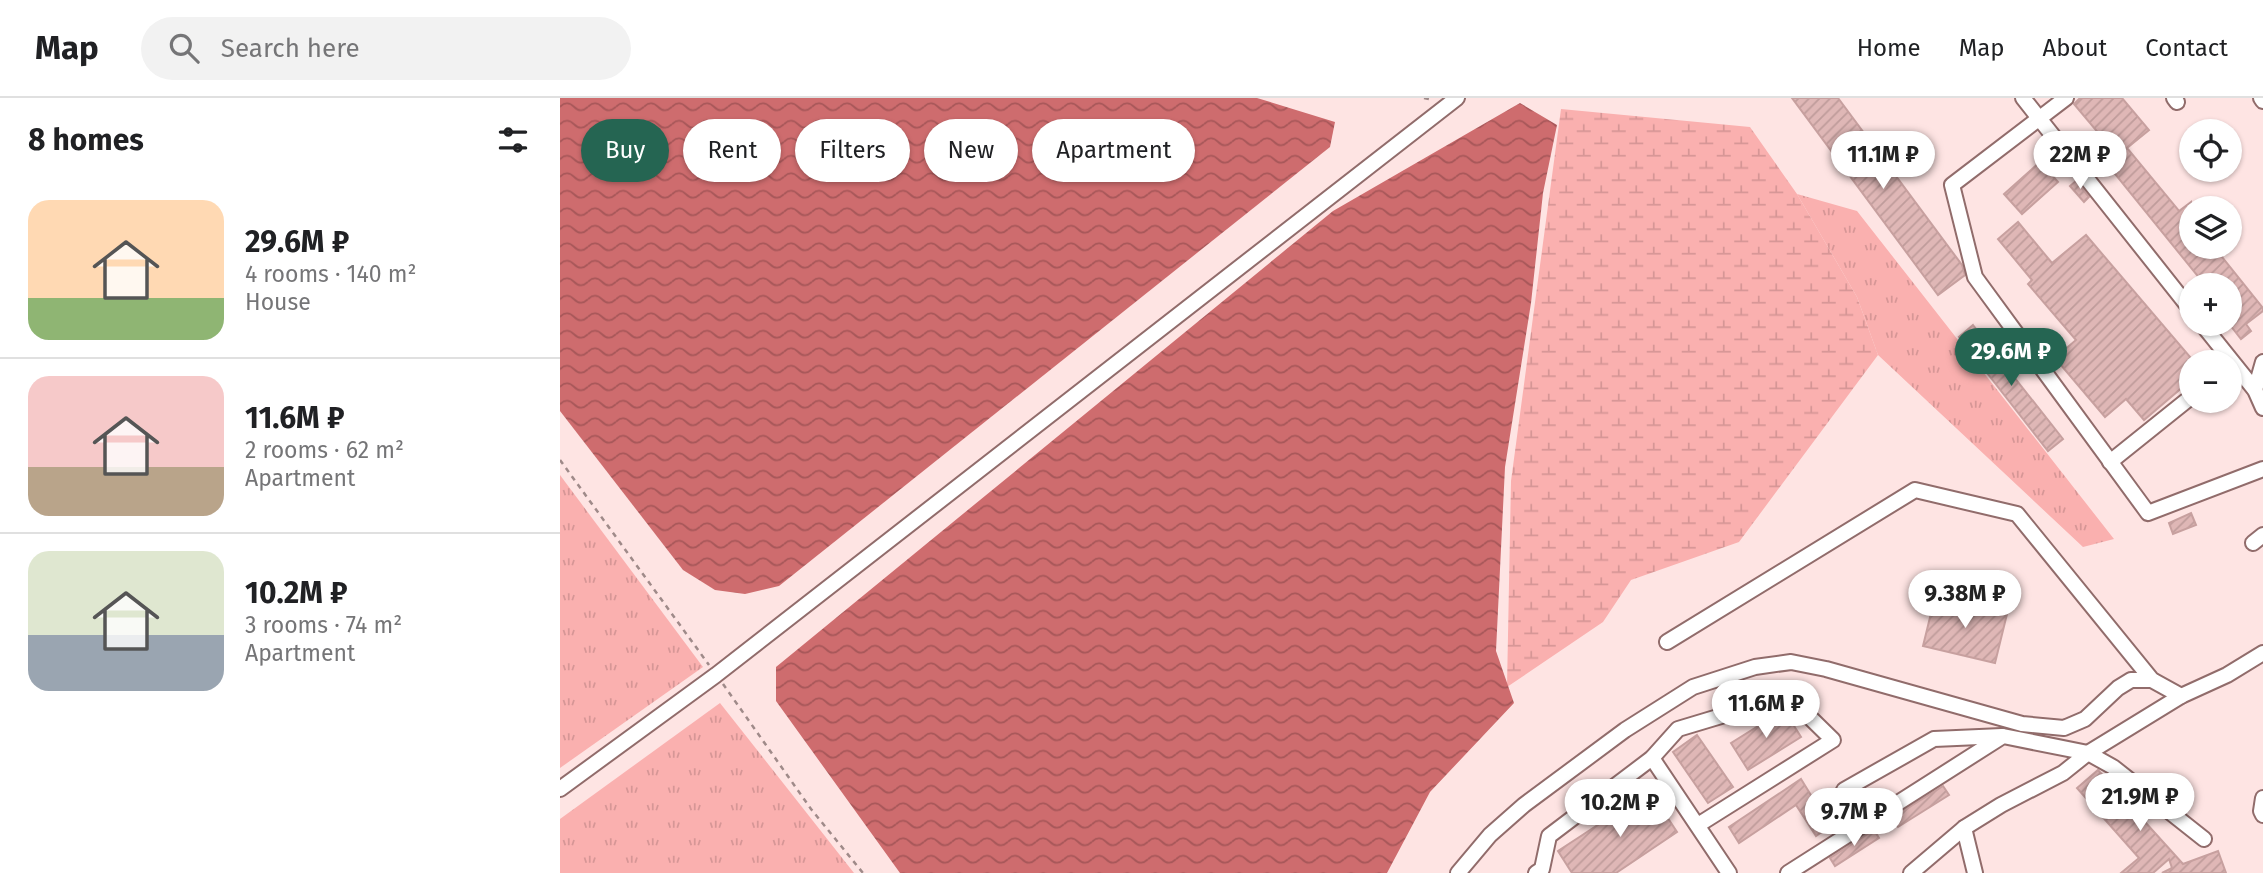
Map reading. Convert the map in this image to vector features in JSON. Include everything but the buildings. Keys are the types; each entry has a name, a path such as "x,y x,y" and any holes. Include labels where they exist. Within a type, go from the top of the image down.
{"lane":[{"path":"560,789 716,674 1457,98"},
{"path":"2023,98 2179,295"},
{"path":"2066,98 1952,185 1975,277 2148,513 2263,469"},
{"path":"2212,336 2255,390 2263,408"},
{"path":"2255,390 2263,362"},
{"path":"2110,462 2179,407"},
{"path":"1667,642 1915,490 2017,514 2152,680 2181,696"},
{"path":"1911,873 1964,828 2001,805 2063,773 2088,753 2181,696 2227,675 2263,653"},
{"path":"1458,873 1490,835 1524,805 1625,730 1693,687 1755,667 1791,662 1826,668 2022,723 2064,728 2085,719 2118,688 2131,680 2152,680"},
{"path":"1536,873 1542,869 1549,836 1652,758 1678,729 1788,696 1833,740 1698,825"},
{"path":"1788,873 2003,736"},
{"path":"1863,825 1844,790 1934,739 2003,736 2088,753 2113,767 2204,839"},
{"path":"1652,758 1729,873"},
{"path":"2263,798 2263,815"},
{"path":"1964,828 1975,873"}],"path":[{"path":"560,460 811,809 863,873"}],"green space":[{"path":"1561,109 1750,127 1797,194 1857,297 1878,355 1739,542 1631,580 1603,622 1507,687 1511,481"},
{"path":"1797,194 1857,211 2114,539 2083,547 1878,355 1857,297"},
{"path":"560,475 703,667 560,768"},
{"path":"720,703 854,873 560,873 560,819"}],"water":[{"path":"560,98 1257,98 1335,122 1330,147 779,586 745,594 715,590 683,570 560,411"},
{"path":"1520,103 1557,125 1543,193 1531,303 1505,467 1496,651 1514,703 1430,792 1387,873 900,873 776,701 776,667 1333,211"}]}
